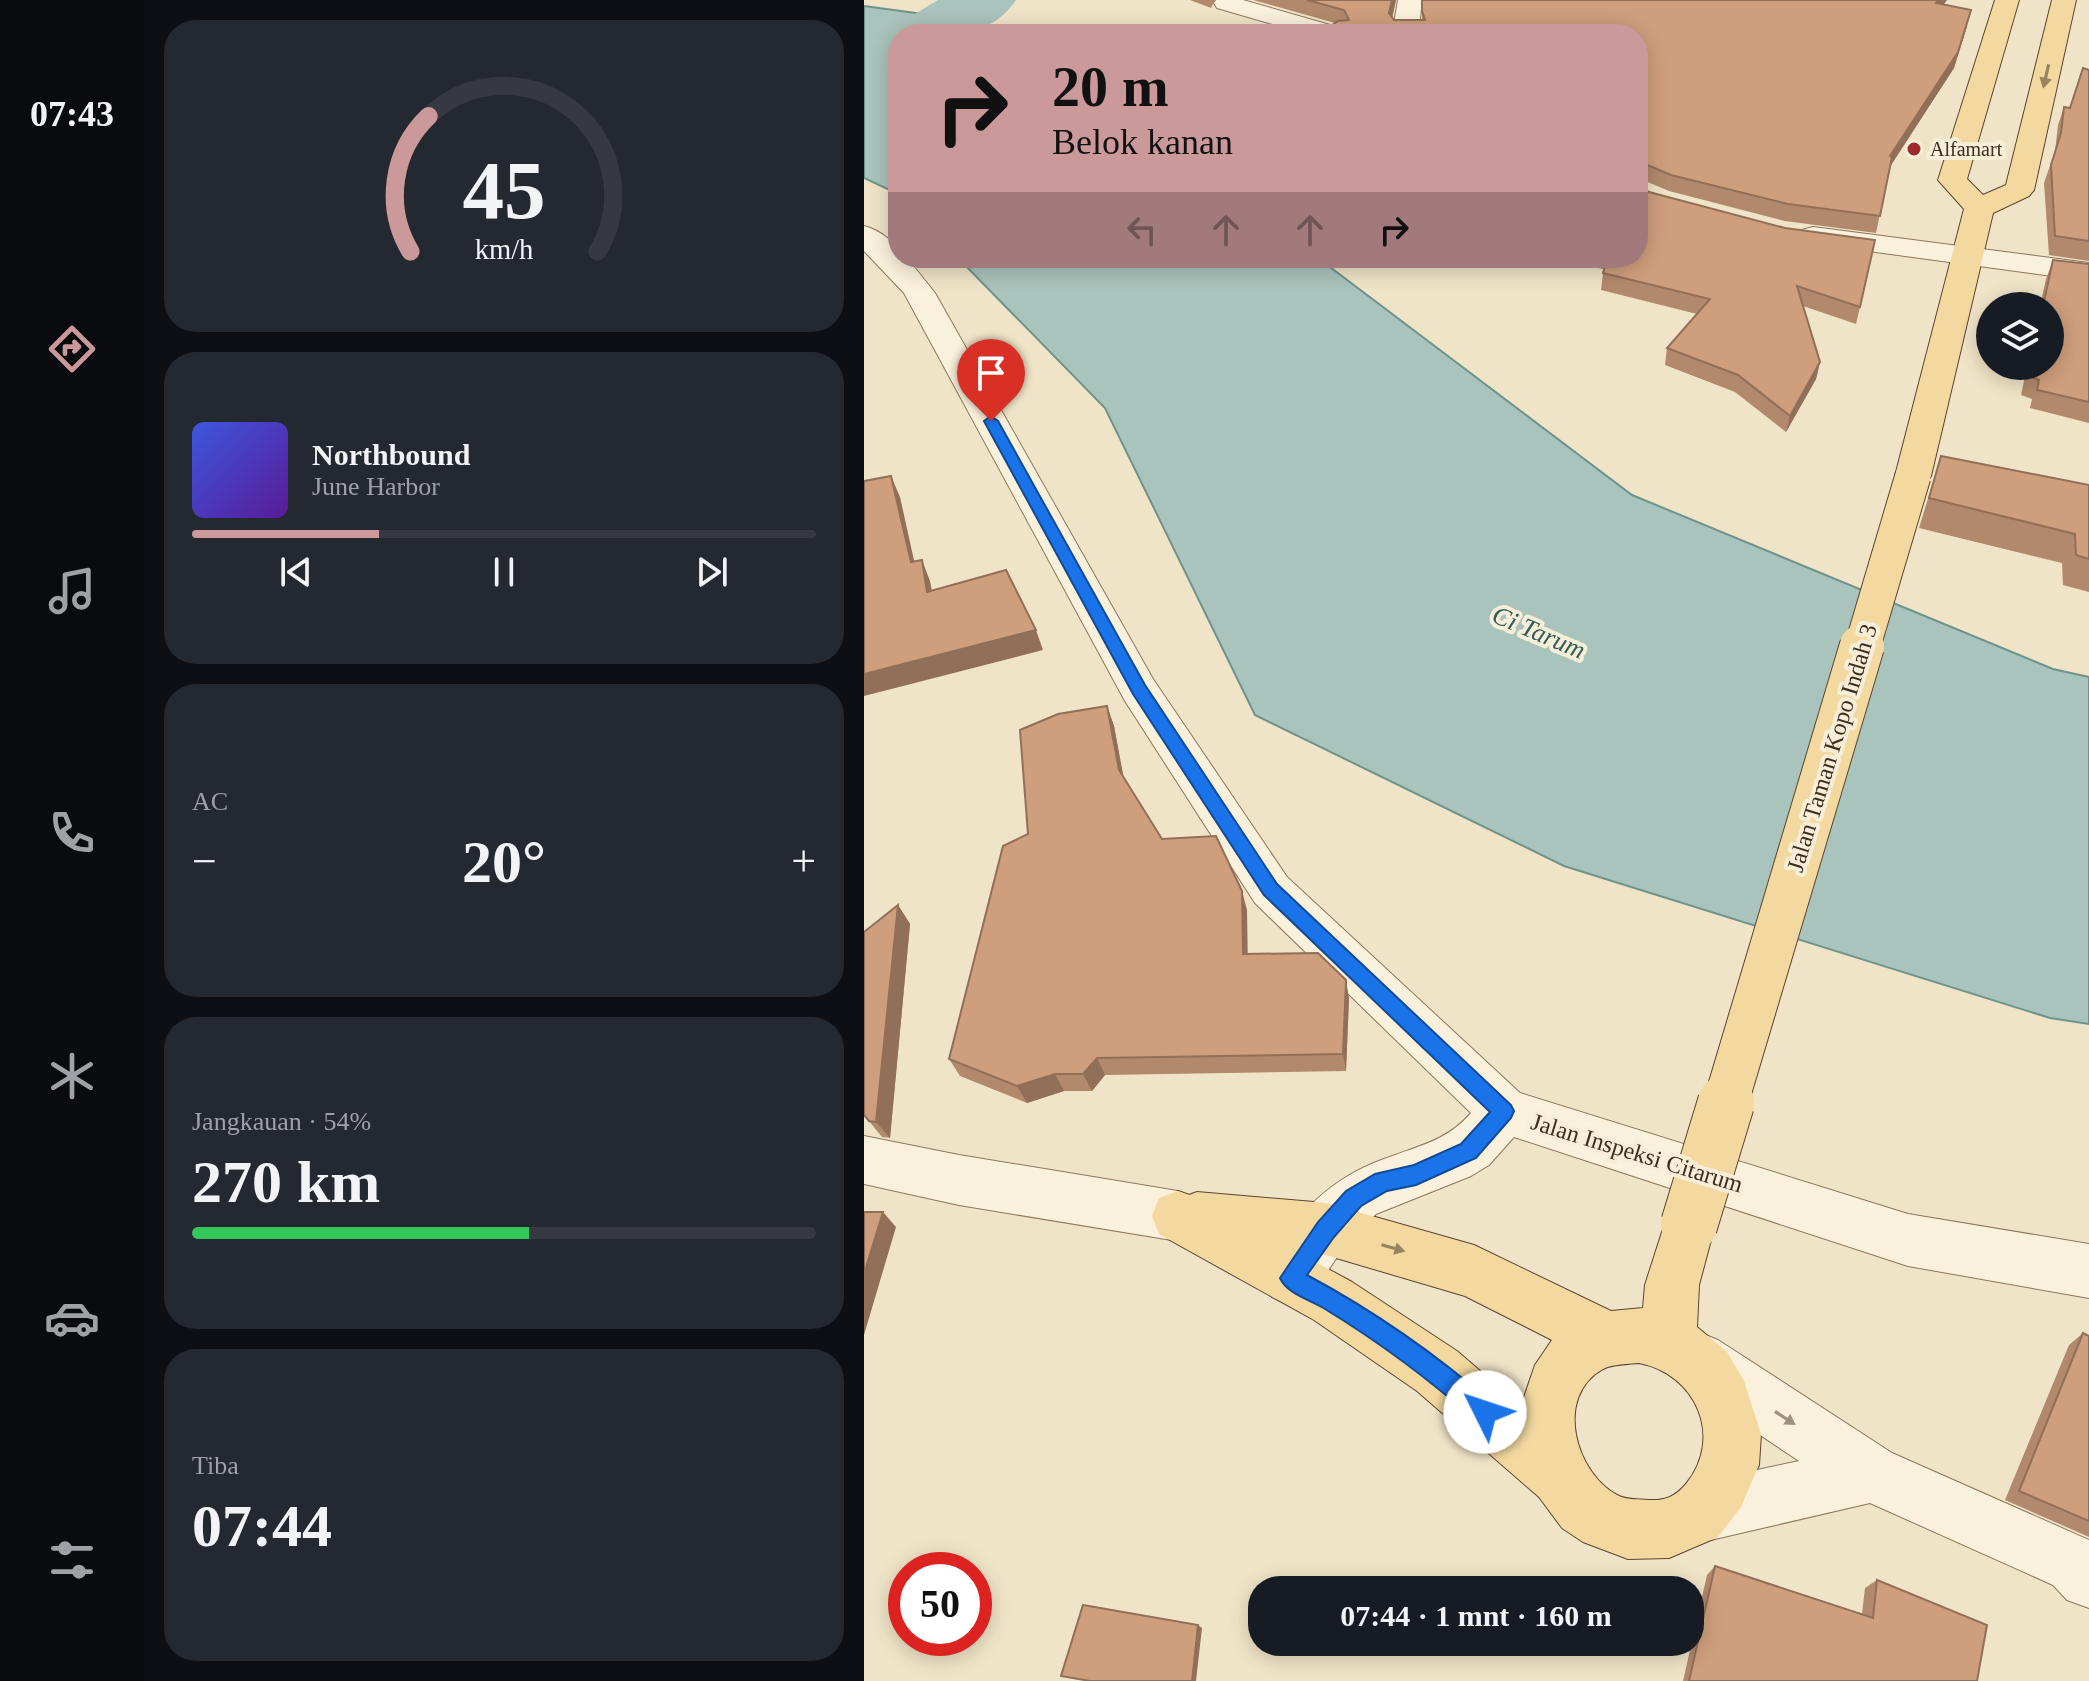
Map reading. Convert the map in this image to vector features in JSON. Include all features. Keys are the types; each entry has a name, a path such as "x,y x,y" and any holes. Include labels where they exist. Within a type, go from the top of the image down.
{"main road":[{"path":"2007,0 1952,180 1979,208 2019,190 2064,0"},
{"name":"Jalan Taman Kopo Indah 3","path":"1653,1344 1913,476 1979,208"},
{"path":"1178,1216 1326,1229 1474,1272 1653,1344 1719,1387 1731,1418 1733,1452 1722,1485 1702,1512 1673,1529 1639,1532 1605,1523 1576,1503 1556,1475 1437,1371 1333,1301 1178,1216"},
{"path":"1556,1475 1546,1429 1547,1407 1558,1376 1580,1352 1653,1344"}],"street":[{"path":"1407,24 1410,0"},
{"path":"1226,3 1300,24"},
{"path":"1783,233 2089,272"},
{"name":"Jalan Inspeksi Citarum","path":"864,235 888,255"},
{"name":"Jalan Inspeksi Citarum","path":"902,268 922,294 932,318 1139,690 1271,890 1504,1111 1908,1240 2089,1271"},
{"path":"1291,1278 1326,1229 1354,1199 1383,1182 1416,1175 1469,1151 1504,1111"},
{"path":"864,1160 959,1180 1178,1216"},
{"path":"1653,1344 1871,1474 2074,1564 2089,1578"},
{"path":"1702,1512 1871,1474"}],"water":[{"path":"864,6 978,24 888,24 888,189 864,178"},
{"name":"Ci Tarum","path":"968,268 1331,268 1632,495 2053,669 2089,677 2089,1024 2050,1018 1564,866 1255,715 1105,408"}],"building":[{"path":"1307,0 1392,0 1389,13 1394,20 1425,20 1422,0 1939,0 1936,3 1971,10 1958,52 1890,156 1880,216 1788,204 1671,175 1648,165 1648,24 1334,24 1349,20 1344,10"},
{"path":"2083,68 2089,70 2089,241 2055,236 2051,165 2061,133 2064,107 2070,108"},
{"path":"1648,191 1785,228 1875,240 1860,307 1797,286 1820,362 1790,416 1738,375 1667,348 1710,299 1603,273 1605,268 1648,268"},
{"path":"2053,260 2089,264 2089,402 2037,390 2039,380 2064,380 2064,292 2046,292"},
{"path":"1941,456 2089,485 2089,559 2076,555 2075,534 1929,498"},
{"path":"891,476 911,562 922,560 927,592 1006,570 1036,630 864,674 864,481"},
{"path":"1107,706 1119,770 1162,839 1216,836 1242,891 1243,954 1318,953 1346,980 1343,1054 1097,1058 1083,1074 1055,1074 1017,1086 949,1059 1003,846 1028,834 1020,730 1058,714"},
{"path":"898,905 876,1122 869,1121 864,1115 864,932"},
{"path":"864,1212 883,1212 864,1274"},
{"path":"2083,1333 2089,1336 2089,1521 2019,1491"},
{"path":"1715,1566 1873,1618 1877,1580 1987,1625 1977,1681 1689,1681 1695,1656 1704,1656 1704,1615"},
{"path":"1083,1605 1198,1625 1192,1681 1090,1681 1061,1676"}],"waterway":[{"path":"944,24 984,0"}],"place":[{"name":"Alfamart","path":"1914,149"}],"route":[{"path":"991,421 1139,690 1271,890 1504,1111 1469,1151 1416,1175 1383,1182 1354,1199 1326,1229 1291,1278 1333,1301 1437,1371 1485,1412"}]}
